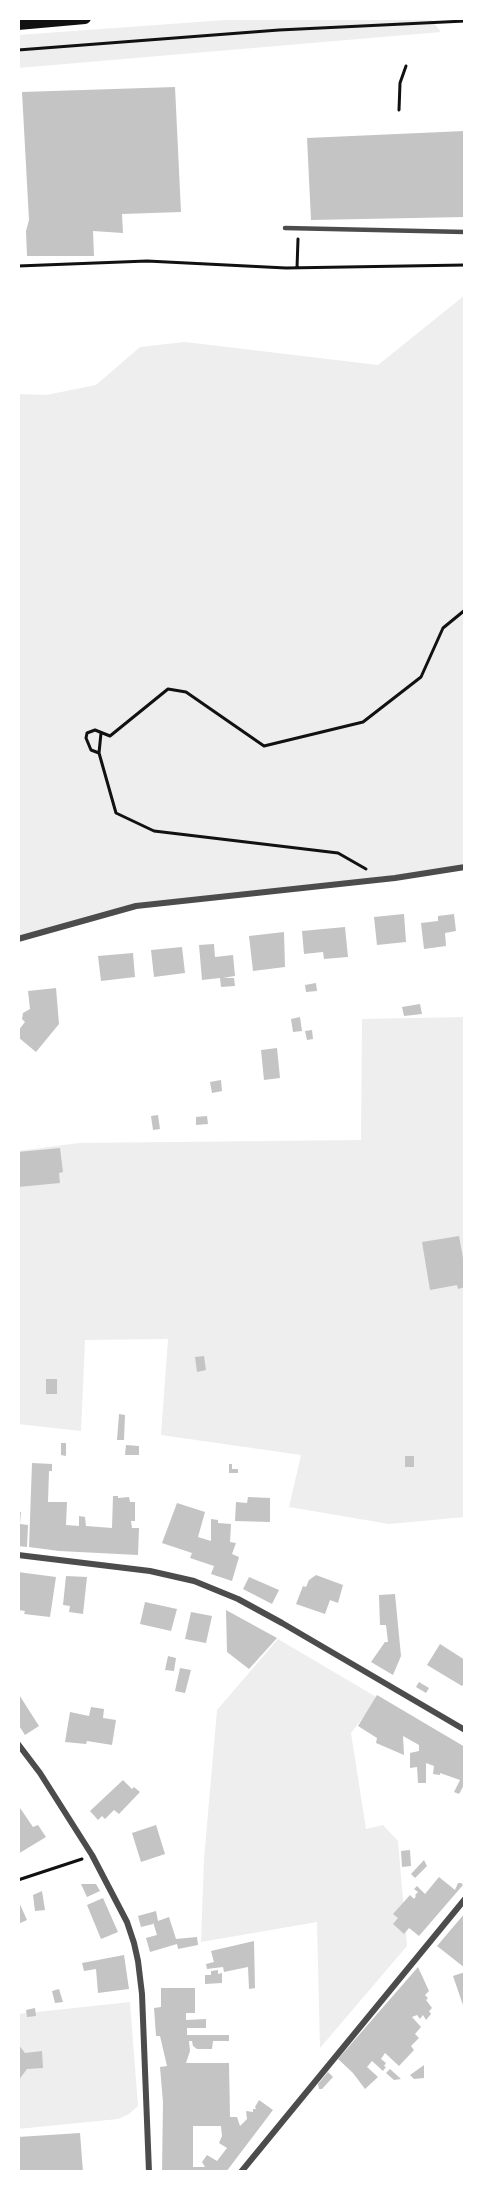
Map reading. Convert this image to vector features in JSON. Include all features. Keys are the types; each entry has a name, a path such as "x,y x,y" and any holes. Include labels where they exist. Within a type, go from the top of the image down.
{"main road":[{"path":"18,24 85,18"}],"street":[{"path":"18,939 136,906 374,880 465,867"},
{"path":"18,1555 150,1571 194,1581 256,1608 465,1730"},
{"path":"18,1743 40,1773 92,1855 127,1922 138,1961 142,1994 149,2172"},
{"path":"241,2172 465,1899"}],"lane":[{"path":"285,228 465,232"}],"path":[{"path":"18,50 255,32 465,21"},
{"path":"399,110 400,83 406,66"},
{"path":"297,268 298,228"},
{"path":"18,266 147,261 297,268 465,266"},
{"path":"99,753 91,750 86,738 87,733 95,730 111,736 168,689 186,692 264,746 363,722 421,676 443,627 465,610"},
{"path":"101,733 99,753 116,813 154,831 338,853 368,870 374,880"},
{"path":"20,1880 92,1855"}],"shaded area":[{"path":"253,18 430,18 441,32 18,68 18,35"},
{"path":"465,295 465,867 136,906 18,939 18,394 46,395 96,385 140,347 185,342 378,365"},
{"path":"465,1017 465,1517 389,1524 289,1507 301,1455 161,1435 168,1339 85,1340 81,1431 18,1424 18,1151 79,1143 361,1140 362,1019"},
{"path":"278,1639 378,1698 351,1733 366,1829 383,1825 398,1841 407,1946 320,2048 317,1922 201,1942 204,1859 217,1710"},
{"path":"130,2002 138,2106 129,2114 118,2119 18,2129 18,2014"}],"building":[{"path":"175,87 181,212 122,214 123,233 93,231 94,256 27,256 26,231 29,220 22,92"},
{"path":"465,131 465,217 311,220 307,138"},
{"path":"404,914 406,942 377,945 374,917"},
{"path":"454,914 456,931 445,933 446,946 424,949 421,923 438,921 438,916"},
{"path":"345,927 348,957 324,959 323,952 304,954 302,931"},
{"path":"284,932 285,967 253,971 249,936"},
{"path":"214,944 215,957 233,955 235,976 223,978 234,978 235,986 221,987 220,978 202,980 199,945"},
{"path":"182,947 185,973 154,977 151,950"},
{"path":"133,953 135,977 101,981 98,956"},
{"path":"316,983 317,991 306,992 305,985"},
{"path":"56,988 59,1024 36,1052 18,1037 18,1031 25,1022 22,1019 23,1013 30,1009 28,991"},
{"path":"420,1004 422,1014 404,1016 402,1007"},
{"path":"300,1017 302,1031 293,1032 291,1019"},
{"path":"312,1030 313,1039 307,1040 305,1031"},
{"path":"277,1048 280,1078 264,1080 261,1050"},
{"path":"221,1080 222,1091 212,1093 210,1082"},
{"path":"158,1115 160,1129 153,1130 151,1116"},
{"path":"207,1116 208,1124 196,1125 196,1117"},
{"path":"60,1148 63,1172 59,1173 60,1183 18,1187 18,1152"},
{"path":"459,1236 465,1269 465,1287 458,1289 457,1285 430,1290 422,1242"},
{"path":"204,1356 206,1370 197,1372 195,1357"},
{"path":"46,1379 57,1379 57,1394 46,1394"},
{"path":"119,1414 125,1415 124,1440 117,1440"},
{"path":"61,1443 66,1443 66,1456 61,1455"},
{"path":"126,1445 139,1446 139,1455 125,1455"},
{"path":"405,1456 414,1456 414,1467 405,1467"},
{"path":"32,1463 52,1464 52,1471 49,1471 48,1502 67,1502 66,1525 79,1526 79,1516 85,1517 86,1526 112,1528 113,1496 129,1497 130,1502 135,1502 135,1521 131,1521 132,1528 139,1528 138,1555 29,1547"},
{"path":"229,1464 232,1464 232,1469 238,1469 238,1473 229,1473"},
{"path":"248,1497 270,1498 270,1522 235,1521 236,1502 247,1503"},
{"path":"177,1503 205,1512 198,1537 211,1541 211,1519 218,1520 218,1523 231,1524 230,1542 236,1543 232,1554 239,1557 232,1581 211,1574 214,1566 190,1558 192,1553 162,1543"},
{"path":"21,1512 20,1524 28,1525 27,1547 18,1546 18,1513"},
{"path":"18,1572 56,1577 50,1617 24,1614 25,1611 18,1610"},
{"path":"316,1575 343,1585 338,1603 330,1600 325,1614 296,1604 303,1586 306,1587 309,1580"},
{"path":"66,1576 87,1577 83,1614 69,1612 70,1606 63,1605"},
{"path":"249,1577 279,1590 272,1604 243,1589"},
{"path":"395,1594 401,1656 393,1675 371,1662 385,1642 388,1642 386,1625 380,1625 379,1595"},
{"path":"145,1602 177,1609 171,1631 140,1624"},
{"path":"226,1610 277,1638 249,1669 227,1652"},
{"path":"191,1612 212,1616 206,1643 185,1639"},
{"path":"440,1644 465,1660 465,1683 462,1686 427,1665"},
{"path":"168,1656 176,1658 174,1671 165,1670"},
{"path":"180,1668 191,1670 185,1693 175,1691"},
{"path":"419,1682 429,1688 426,1693 416,1687"},
{"path":"18,1693 39,1726 25,1735 18,1724"},
{"path":"377,1695 465,1747 465,1783 459,1794 454,1792 460,1780 440,1773 440,1775 433,1774 434,1766 426,1763 426,1783 418,1783 417,1767 410,1768 410,1753 419,1751 419,1745 403,1736 404,1755 376,1743 377,1738 358,1726"},
{"path":"91,1707 104,1709 103,1718 116,1720 112,1745 87,1741 86,1744 65,1742 70,1712 89,1716"},
{"path":"123,1780 132,1789 134,1787 140,1792 119,1814 114,1810 105,1819 102,1816 98,1820 90,1811"},
{"path":"18,1805 33,1827 38,1825 46,1837 18,1854"},
{"path":"156,1825 165,1854 141,1862 132,1833"},
{"path":"410,1850 411,1866 402,1867 401,1851"},
{"path":"424,1860 427,1866 415,1878 411,1874"},
{"path":"439,1877 455,1890 458,1883 463,1885 419,1936 409,1928 404,1934 393,1924 398,1918 393,1914 410,1895 414,1899 418,1892 414,1889 417,1886 425,1894"},
{"path":"81,1884 96,1884 100,1891 87,1897"},
{"path":"42,1891 45,1910 35,1911 33,1895"},
{"path":"103,1898 118,1932 101,1939 87,1905"},
{"path":"18,1900 27,1920 18,1924"},
{"path":"156,1911 158,1921 169,1917 176,1939 197,1937 198,1945 178,1949 177,1944 150,1952 146,1938 157,1935 153,1922 153,1924 141,1927 138,1916"},
{"path":"465,1913 465,1968 437,1946"},
{"path":"254,1941 255,1988 249,1989 248,1967 224,1972 223,1967 207,1969 206,1964 214,1962 211,1951"},
{"path":"124,1955 129,1989 98,1993 96,1969 84,1971 82,1963"},
{"path":"418,1967 429,1991 425,1995 432,2008 429,2011 431,2014 426,2020 423,2015 420,2019 417,2015 412,2017 421,2027 415,2034 419,2038 411,2046 414,2050 399,2066 385,2053 381,2059 386,2063 383,2071 372,2061 367,2067 378,2077 365,2089 338,2059"},
{"path":"218,1970 218,1974 222,1973 222,1983 205,1984 205,1975 211,1975 211,1971"},
{"path":"465,1972 465,2011 453,1976"},
{"path":"161,1988 195,1988 195,2013 186,2013 186,2020 206,2019 206,2028 187,2028 187,2035 229,2035 229,2041 213,2041 212,2049 197,2049 193,2046 192,2041 189,2041 190,2051 186,2063 229,2063 230,2117 237,2117 240,2126 247,2119 246,2111 253,2112 259,2100 273,2110 226,2172 162,2172 163,2102 160,2067 167,2066 160,2036 156,2036 154,2008 161,2007","holes":["193,2126 221,2126 222,2136 219,2143 227,2148 217,2161 207,2155 202,2162 205,2167 193,2167"]},
{"path":"59,1989 63,2002 55,2003 52,1991"},
{"path":"35,2008 36,2016 27,2017 26,2010"},
{"path":"18,2044 25,2053 42,2051 43,2068 27,2069 18,2081"},
{"path":"424,2065 424,2078 414,2079 410,2075"},
{"path":"390,2069 401,2079 394,2080 386,2073"},
{"path":"328,2072 333,2077 322,2089 319,2089 318,2084"},
{"path":"80,2133 83,2172 18,2172 18,2137"}]}
